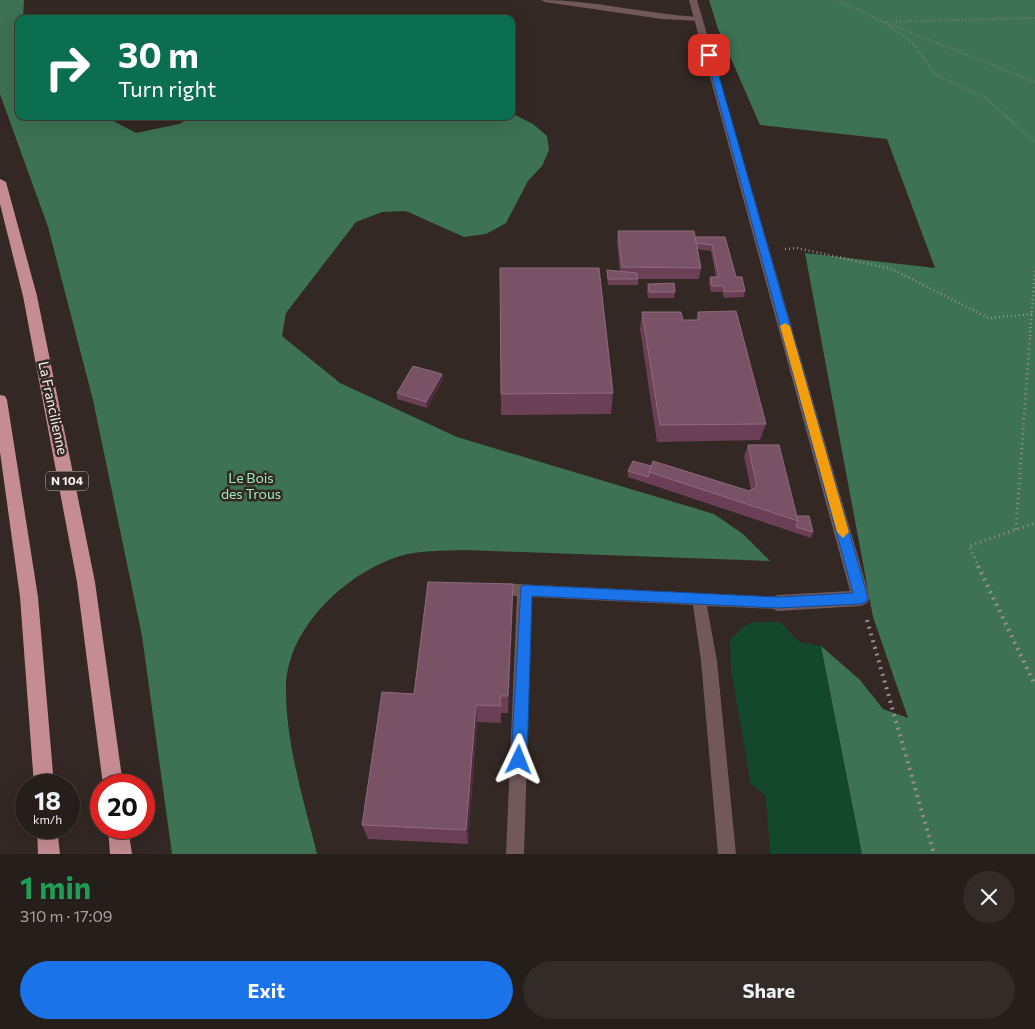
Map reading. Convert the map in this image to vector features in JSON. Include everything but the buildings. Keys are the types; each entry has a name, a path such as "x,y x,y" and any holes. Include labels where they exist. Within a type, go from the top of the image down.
{"highway":[{"name":"La Francilienne","path":"0,182 30,296 86,582 111,774"},
{"path":"0,400 29,597 43,774"},
{"path":"48,839 49,854"},
{"path":"119,839 121,854"}],"street":[{"path":"693,0 861,598 777,603"}],"lane":[{"path":"546,0 662,17 699,20"},
{"path":"486,588 777,603"},
{"path":"515,854 526,590"},
{"path":"699,599 709,661 727,854"}],"path":[{"path":"837,0 883,22 1035,82"},
{"path":"883,22 1035,18"},
{"path":"883,22 913,43 935,74 985,98 1035,142"},
{"path":"764,251 798,248 892,269 989,318 1032,314"},
{"path":"1016,528 1035,269"},
{"path":"1035,523 1016,528 969,546 1035,685"},
{"path":"861,598 934,854"}],"green space":[{"name":"Le Bois des Trous","path":"0,0 24,0 23,15 15,15 15,120 112,120 136,133 179,124 186,120 515,120 515,115 533,124 547,136 549,150 542,166 528,181 506,223 486,234 464,237 406,211 382,212 356,222 286,313 282,336 340,383 457,437 714,514 743,534 770,561 464,550 415,553 400,556 380,564 359,576 322,606 307,625 288,667 286,690 292,752 317,854 172,854 142,636 93,400 48,227 0,94"},
{"path":"709,0 1035,0 1035,854 862,854 821,646 860,680 883,709 908,718 873,617 805,253 935,268 887,139 760,125 718,29"},
{"path":"754,622 780,622 799,642 821,646 862,854 770,854 766,796 751,784 731,670 730,640 744,626"}],"slow traffic":[{"path":"785,326 843,532"}],"route":[{"path":"519,760 526,590 777,603 861,598 709,55"}]}
